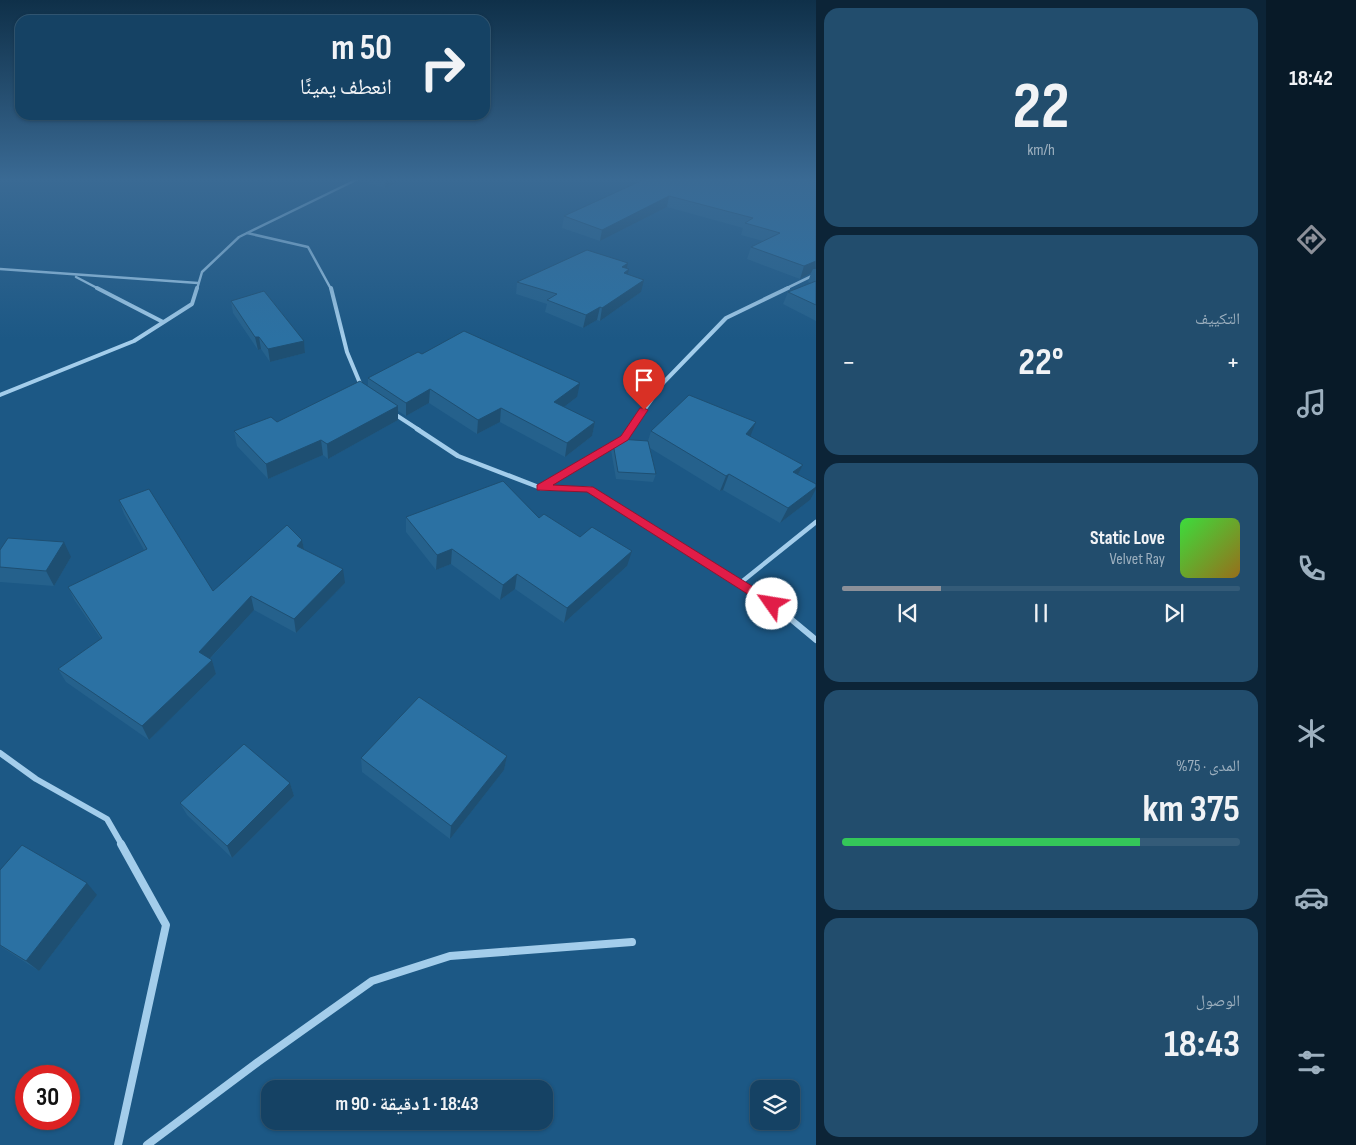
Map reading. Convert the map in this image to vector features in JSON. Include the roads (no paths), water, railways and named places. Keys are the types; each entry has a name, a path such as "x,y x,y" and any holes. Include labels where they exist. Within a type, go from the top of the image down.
{"street":[{"path":"0,395 134,340 192,304 202,272 239,237 247,233 308,247 332,290 347,352 364,393"},
{"path":"0,269 198,283"},
{"path":"541,488 624,438 662,383 726,318 816,274"},
{"path":"73,275 163,322"},
{"path":"387,409 458,456 541,488 590,489 772,604 816,640"},
{"path":"739,584 816,522"},
{"path":"0,754 36,779 107,819 166,925 118,1145"},
{"path":"147,1145 258,1062 372,981 450,956 632,942"}]}
